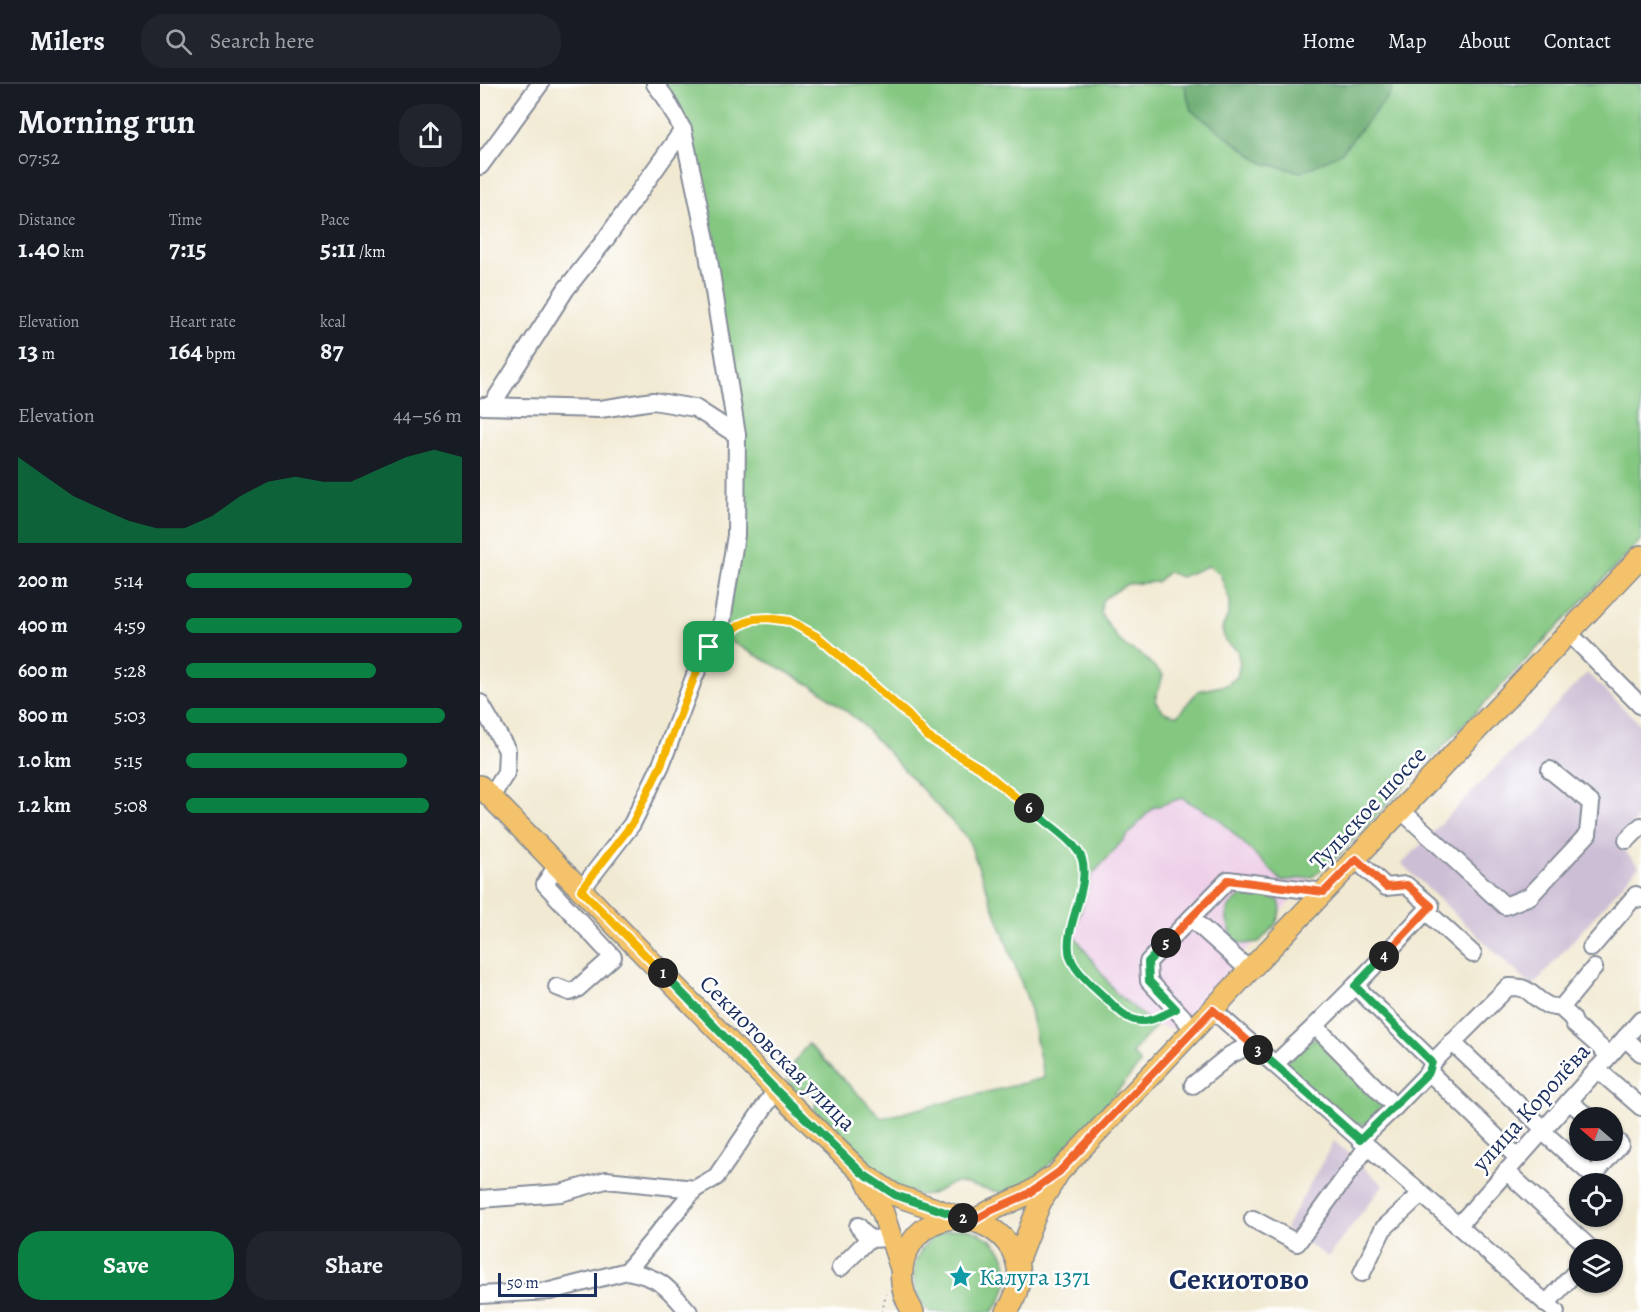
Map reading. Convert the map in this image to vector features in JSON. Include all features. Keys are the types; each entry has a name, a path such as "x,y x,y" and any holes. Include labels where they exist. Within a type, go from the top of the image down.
{"main road":[{"name":"Тульское шоссе","path":"1059,1172 1641,556"},
{"name":"Секиотовская улица","path":"485,791 776,1090 863,1174"},
{"path":"894,1312 907,1253 917,1237 933,1225 952,1219 968,1219 1026,1195 1059,1172"},
{"path":"1007,1312 1013,1303 1018,1271 1040,1203 1059,1172"},
{"path":"863,1174 895,1195 985,1224 1002,1235 1014,1252 1029,1312"},
{"path":"863,1174 883,1213 913,1312"}],"street":[{"path":"480,166 540,84"},
{"path":"581,890 632,824 661,765 695,675 722,621 736,535 737,435 705,235 683,130 655,84"},
{"path":"485,406 566,289 605,240 683,130"},
{"path":"485,406 600,408 653,401 695,408 737,435"},
{"path":"1569,633 1641,706"},
{"path":"480,703 507,750 506,773 485,791"},
{"path":"1401,810 1505,906 1530,896 1588,834 1591,803 1550,770"},
{"path":"1628,840 1641,826"},
{"path":"1275,1064 1355,986 1431,906 1407,885 1386,887 1356,859"},
{"path":"557,865 545,884 614,957 570,992 557,987"},
{"path":"1194,1029 1149,981 1148,962 1228,880 1324,892"},
{"path":"1591,948 1636,895 1641,899"},
{"path":"1426,911 1473,954"},
{"path":"1191,918 1250,970"},
{"path":"1561,1008 1594,968"},
{"path":"1355,986 1518,1158"},
{"path":"1253,1219 1297,1243 1364,1143 1452,1042 1508,987 1519,987 1532,992 1547,1005 1561,1008 1572,1018 1575,1025 1609,1055"},
{"path":"1213,1010 1551,1308 1569,1283"},
{"name":"улица Королёва","path":"1458,1226 1641,1020"},
{"path":"1315,1026 1395,1107"},
{"path":"1625,1038 1641,1053"},
{"path":"1452,1042 1569,1154"},
{"path":"1193,1085 1230,1055 1252,1044"},
{"path":"1597,1069 1641,1107"},
{"path":"627,1271 695,1189 717,1178 776,1090"},
{"path":"1569,1101 1576,1107"},
{"path":"1577,1161 1593,1176 1606,1161"},
{"path":"1506,1171 1580,1239"},
{"path":"480,1199 561,1193 606,1180 695,1189"},
{"path":"1362,1273 1383,1229 1421,1194"},
{"path":"858,1226 869,1239"},
{"path":"840,1268 869,1239 891,1238"},
{"path":"480,1294 550,1291 627,1271 644,1275 665,1285 688,1312"}],"path":[{"path":"732,631 754,619 768,618 789,621 818,637 908,715 928,737 980,768 1075,847 1082,859 1084,880 1069,936 1070,958 1083,976 1125,1018 1139,1022 1176,1009"}],"shaded area":[{"path":"1587,673 1641,725 1641,815 1616,842 1639,866 1532,987 1402,864"},
{"path":"1182,798 1218,818 1282,881 1312,877 1176,1029 1156,1026 1116,993 1074,936 1091,876 1152,808"},
{"path":"1334,1141 1383,1185 1328,1257 1285,1229"}],"green space":[{"path":"661,84 1184,84 1191,110 1263,163 1301,172 1341,152 1390,94 1393,84 1641,84 1641,540 1335,859 1312,877 1282,881 1218,818 1182,798 1152,808 1091,876 1074,935 1116,993 1156,1026 1132,1053 1141,1063 1096,1116 1039,1173 1021,1186 1006,1192 961,1183 952,1184 926,1195 899,1187 869,1167 819,1121 814,1109 817,1100 805,1088 794,1093 791,1088 787,1071 808,1044 882,1118 1044,1078 1028,1001 968,839 860,722 818,689 728,640 726,622 742,535 716,268","holes":["1208,566 1220,574 1230,601 1228,615 1222,628 1225,641 1237,650 1240,663 1237,677 1226,685 1198,691 1177,716 1164,712 1155,701 1163,675 1142,655 1127,647 1117,638 1101,614 1102,600 1127,584 1157,582 1168,572 1181,577"]},
{"path":"1184,84 1393,84 1390,94 1341,153 1302,172 1263,163 1191,110"},
{"path":"1248,891 1279,900 1281,909 1276,924 1259,942 1243,944 1234,941 1226,917 1229,907"},
{"path":"1313,1039 1323,1042 1384,1104 1383,1109 1370,1122 1353,1123 1286,1068 1287,1061"},
{"path":"963,1228 991,1240 1006,1261 1008,1273 1001,1299 992,1312 930,1312 922,1304 914,1283 914,1272 920,1251 936,1235"}],"place":[{"name":"Калуга 1371","path":"961,1277"}],"district":[{"name":"Секиотово","path":"1239,1279"}],"route":[{"path":"754,619 789,621 818,637 908,715 928,737 980,768 1075,847 1082,859 1084,880 1069,936 1070,958 1083,976 1125,1018 1139,1022 1176,1009 1149,981 1148,962 1228,880 1324,892 1356,859 1386,887 1407,885 1431,906 1355,986 1432,1062 1429,1072 1360,1140 1213,1010 1059,1172 1026,1195 975,1220 961,1218 922,1205 883,1188 863,1174 776,1090 581,890 632,824 661,765 695,675 709,647 740,625 754,619"}]}
